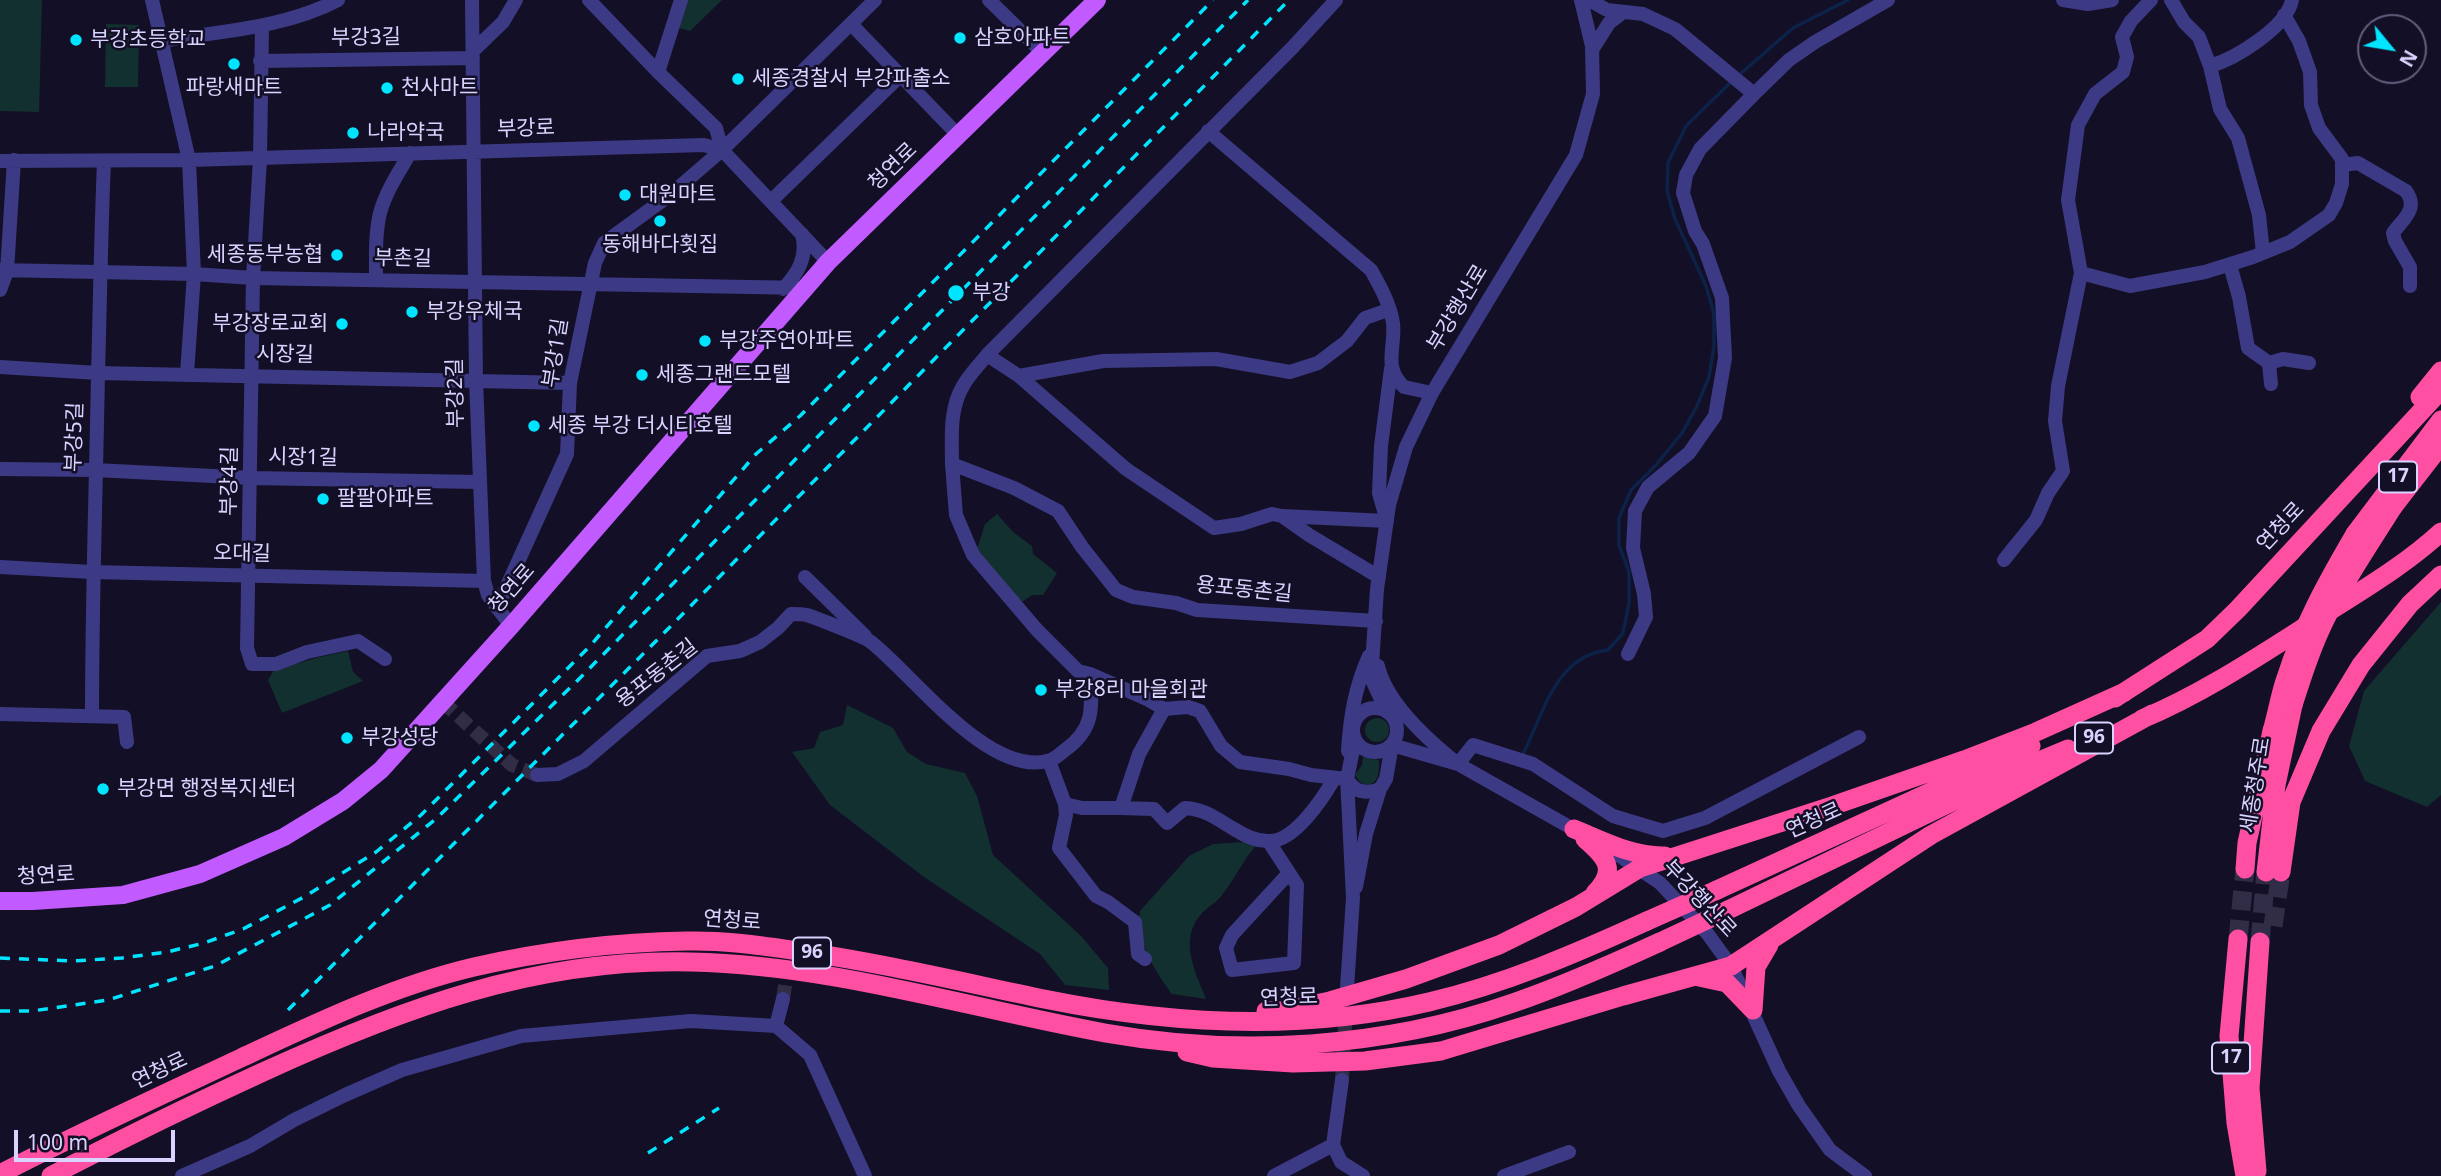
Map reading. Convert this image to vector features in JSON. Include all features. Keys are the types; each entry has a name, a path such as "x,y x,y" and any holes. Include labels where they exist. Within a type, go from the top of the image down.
{"highway":[{"path":"2327,512 2441,371"},
{"name":"연청로","path":"0,1174 330,1017 405,988 470,968 546,953 612,945 692,940 768,946 879,963 1101,1010 1221,1022 1300,1022 1374,1014 1432,1002 1501,981 1584,949 1717,890 2061,732 2125,692 2207,639 2441,390"},
{"name":"세종청주로","path":"2245,869 2272,731 2286,678 2324,586 2355,534 2441,420"},
{"name":"세종청주로","path":"2441,445 2393,507 2350,574 2308,659 2293,705 2276,785 2273,872 2291,802 2321,731 2361,665 2410,604 2441,575"},
{"name":"연청로","path":"51,1176 186,1107 334,1040 410,1010 470,990 545,974 611,965 688,961 767,966 876,984 1108,1033 1216,1045 1285,1045 1377,1035 1436,1025 1510,1004 1591,974 2020,769 2152,714 2242,666 2420,551 2441,532"},
{"path":"1101,1010 1281,1011 1330,1001 1406,979 1499,945 1592,897 1640,868 1964,760 2036,732 2125,692"},
{"path":"1108,1033 1213,1058 1293,1063 1365,1061 1441,1051 1731,966 1931,835 2152,714"},
{"path":"1574,829 1633,852 1652,856 1684,855"},
{"path":"1574,829 1606,859 1608,873 1605,884 1592,897"},
{"name":"17","path":"2238,939 2229,1035 2236,1123 2245,1176"},
{"path":"1753,1010 1756,967 1773,940"},
{"name":"17","path":"2257,1176 2250,1088 2266,942"},
{"path":"1691,977 1727,983 1753,1010"}],"main road":[{"name":"청연로","path":"0,901 123,895 200,874 284,837 342,801 381,770 511,626 828,262 1097,0"}],"street":[{"path":"152,0 189,160 194,274 187,374"},
{"name":"부강3길","path":"261,26 313,13 338,0"},
{"path":"472,0 474,152"},
{"path":"473,54 503,22 516,0"},
{"path":"589,0 716,128 722,150 828,262"},
{"path":"658,72 681,0"},
{"name":"부강1길","path":"497,608 568,454 570,383 595,263 604,243 670,195 722,150 875,0"},
{"path":"989,0 1043,53"},
{"path":"1336,0 1293,47 987,355 958,395 953,411 952,464 956,515 973,555 1037,630 1078,671 1147,699 1164,709 1188,707 1199,711 1221,746 1240,762 1341,779 1361,792 1380,789"},
{"name":"부강행산로","path":"1373,648 1389,505 1406,447 1432,393 1576,155 1593,93 1592,50 1580,0"},
{"path":"1589,0 1607,10 1643,14 1675,29 1752,92"},
{"path":"1628,654 1646,617 1644,594 1633,548 1635,511 1648,487 1689,453 1715,416 1725,358 1722,298 1683,194 1686,175 1700,149 1752,92 1815,42 1888,0"},
{"path":"2063,0 2088,4 2112,0"},
{"path":"2015,546 2004,560 2036,520 2048,493 2063,471 2055,421 2081,273 2068,200 2078,125 2095,94 2123,72 2127,57 2122,37 2131,21 2151,0"},
{"path":"2171,0 2184,22 2200,37 2220,109 2238,138 2259,215 2263,253"},
{"path":"2210,66 2245,50 2272,29 2291,8 2292,0"},
{"path":"1592,50 1609,23 1622,13"},
{"path":"2081,273 2130,286 2205,272 2290,242 2329,215 2342,184 2342,159 2319,128 2312,105 2310,72 2300,41 2284,15"},
{"path":"851,24 958,135"},
{"path":"162,41 261,26 260,158"},
{"name":"부강3길","path":"260,61 473,54"},
{"path":"771,201 900,76"},
{"path":"987,355 1019,376 1126,469 1213,528 1272,514 1387,521 1378,493 1391,369 1392,323 1385,297 1371,270 1208,131"},
{"name":"부강로","path":"7,161 189,160 704,145 722,150"},
{"name":"부강2길","path":"474,152 476,380 484,580 488,595 511,626"},
{"path":"376,279 377,231 381,210 410,153"},
{"name":"부강4길","path":"260,158 253,278 252,478 247,575 247,648 252,664 276,664 307,652 358,641 385,659"},
{"path":"0,290 7,161"},
{"name":"부강5길","path":"92,715 92,572 104,161"},
{"path":"2342,165 2358,163 2406,191 2411,198 2412,208 2408,216 2393,233 2410,267 2410,286"},
{"path":"783,289 797,274 802,262 805,246 802,234"},
{"path":"2230,265 2248,348 2269,363 2271,384"},
{"name":"부촌길","path":"3,270 194,274 253,278 805,288"},
{"path":"1019,376 1103,360 1216,359 1235,365 1290,372 1318,363 1347,341 1365,318 1388,310"},
{"path":"2269,363 2283,359 2309,363"},
{"name":"시장길","path":"0,367 99,373 570,383"},
{"path":"1391,369 1404,387 1432,393"},
{"name":"용포동촌길","path":"952,464 1014,488 1058,511 1109,582 1116,590 1133,597 1176,603 1197,610 1376,621"},
{"name":"시장1길","path":"0,469 95,470 252,478 479,482"},
{"path":"1282,516 1379,577"},
{"name":"오대길","path":"0,567 92,572 484,580"},
{"path":"805,577 869,639"},
{"name":"용포동촌길","path":"537,775 558,774 584,761 708,656 740,651 760,642 790,614 806,615 869,639 942,709 989,748 1014,760 1049,761"},
{"path":"1065,804 1082,808 1154,809 1167,823 1185,808 1192,809 1210,813 1254,839 1269,842 1279,840 1303,821 1341,779 1355,740 1353,727 1358,716 1373,648"},
{"path":"1347,988 1353,898 1366,834 1397,733 1372,680 1373,648"},
{"path":"1373,648 1389,694 1453,763"},
{"path":"1353,898 1341,779 1358,679 1373,648"},
{"path":"1090,674 1092,702 1087,729 1070,747 1049,761 1065,804 1066,816 1059,848 1096,896 1135,922 1139,954 1145,959"},
{"path":"1121,808 1139,754 1164,709"},
{"path":"1358,716 1369,709 1381,709 1453,763"},
{"path":"0,714 124,717 127,742"},
{"path":"1453,763 1473,745 1533,764 1613,816 1663,831 1704,818 1859,737"},
{"name":"부강행산로","path":"1355,740 1369,752 1381,751 1392,745 1453,763 1640,868 1677,900 1707,933 1731,966 1779,1071 1818,1135 1830,1150 1866,1176"},
{"name":"부강행산로","path":"1387,771 1394,758 1407,755 1453,763"},
{"path":"1269,842 1297,885 1294,963 1232,970 1226,948 1232,936 1289,873"},
{"path":"776,1026 783,999"},
{"path":"182,1176 250,1146 295,1120 402,1070 521,1036 691,1021 776,1026 810,1055 865,1176"},
{"path":"1342,1080 1333,1145 1341,1163 1363,1176"},
{"path":"1274,1176 1333,1145"},
{"path":"1504,1176 1569,1152"}],"green space":[{"path":"0,0 42,0 39,112 0,111"},
{"path":"680,0 722,0 690,31 679,28"},
{"path":"106,24 139,25 138,87 105,87"},
{"path":"997,514 1013,532 1032,546 1033,554 1057,573 1043,595 1032,595 1022,602 975,555 985,524"},
{"path":"2441,602 2441,795 2427,807 2365,781 2349,746 2364,691"},
{"path":"348,651 353,672 363,681 282,713 268,680 274,670"},
{"path":"847,705 893,728 907,752 926,764 965,773 977,796 993,855 1081,936 1108,968 1109,990 1065,985 1040,954 924,877 830,805 792,752 814,748 820,732 843,725"},
{"path":"1377,718 1385,722 1389,730 1385,738 1377,742 1369,738 1365,730 1369,722"},
{"path":"1363,757 1379,760 1376,780 1366,785 1355,775 1362,765"},
{"path":"1245,842 1256,846 1220,897 1202,913 1191,933 1191,955 1206,999 1172,994 1144,944 1139,922 1140,911 1189,856 1213,844"}],"waterway":[{"path":"1739,75 1793,28 1848,0"},
{"path":"1523,754 1545,705 1563,675 1575,663 1608,650 1623,633 1629,603 1629,572 1619,545 1619,518 1631,490 1682,433 1709,377 1714,346 1714,314 1706,286 1675,219 1667,191 1668,163 1686,126 1733,80"}],"tunnel":[{"path":"443,702 512,765 537,775"},
{"path":"2238,939 2245,869"},
{"path":"2260,942 2266,872"},
{"path":"2273,926 2281,872"},
{"path":"783,999 792,938"},
{"path":"1342,1080 1346,1007"}],"railway":[{"path":"0,958 72,961 122,958 167,952 204,943 243,929 304,897 376,852 421,815 590,646 756,454 800,416 1213,0"},
{"path":"0,1011 32,1011 108,1000 215,966 330,905 437,818 581,677 1248,0"},
{"path":"288,1010 1289,0"},
{"path":"648,1153 719,1108"}],"place":[{"name":"삼호아파트","path":"960,38"},
{"name":"부강초등학교","path":"76,40"},
{"name":"파랑새마트","path":"234,64"},
{"name":"세종경찰서 부강파출소","path":"738,79"},
{"name":"천사마트","path":"387,88"},
{"name":"나라약국","path":"353,133"},
{"name":"대원마트","path":"625,195"},
{"name":"동해바다횟집","path":"660,221"},
{"name":"세종동부농협","path":"337,255"},
{"name":"부강","path":"956,293"},
{"name":"부강우체국","path":"412,312"},
{"name":"부강장로교회","path":"342,324"},
{"name":"부강주연아파트","path":"705,341"},
{"name":"세종그랜드모텔","path":"642,375"},
{"name":"세종 부강 더시티호텔","path":"534,426"},
{"name":"팔팔아파트","path":"323,499"},
{"name":"부강8리 마을회관","path":"1041,690"},
{"name":"부강성당","path":"347,738"},
{"name":"부강면 행정복지센터","path":"103,789"}]}
